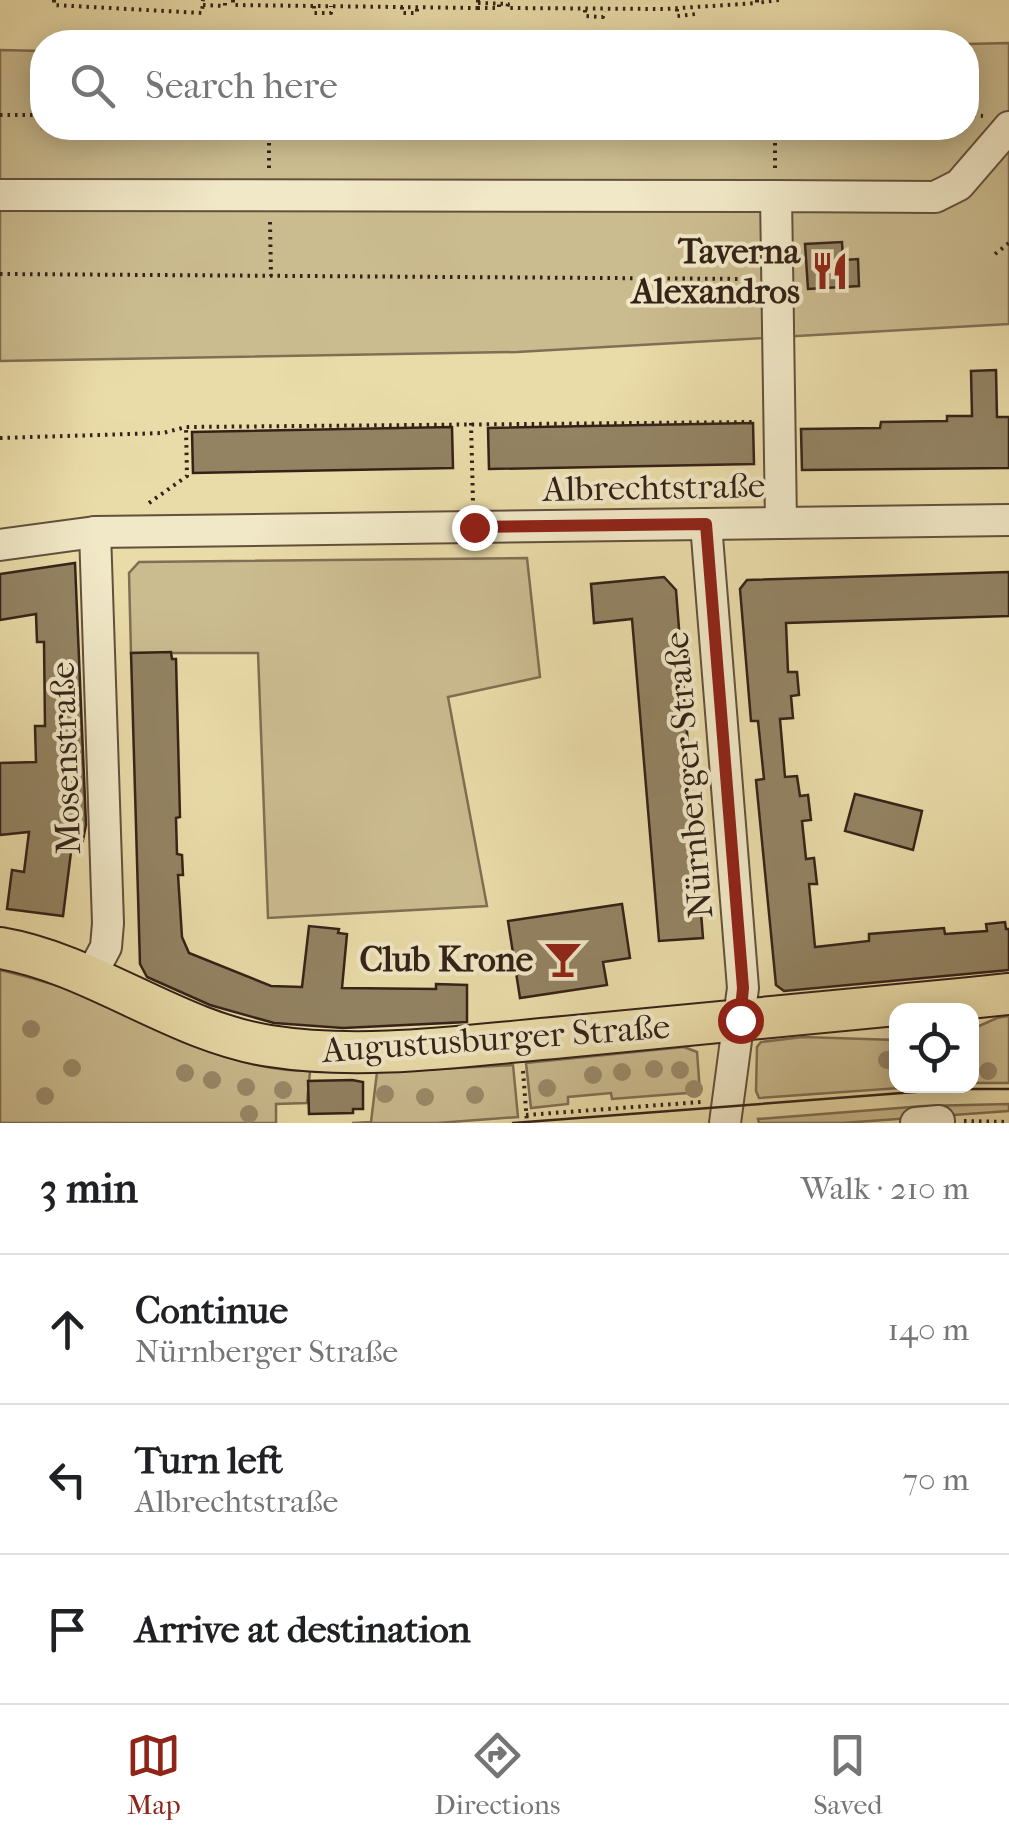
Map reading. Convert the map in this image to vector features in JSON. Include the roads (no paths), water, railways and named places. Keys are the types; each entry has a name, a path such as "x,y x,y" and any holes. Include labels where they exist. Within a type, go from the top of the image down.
{"main road":[{"name":"Augustusburger Straße","path":"0,948 21,951 90,977 222,1033 264,1046 302,1050 382,1050 520,1041 1009,994"}],"street":[{"path":"0,195 935,196 959,185 1009,127"},
{"path":"776,196 781,523"},
{"name":"Albrechtstraße","path":"0,545 94,532 1009,520"},
{"name":"Nürnberger Straße","path":"706,524 743,988 725,1123"},
{"name":"Mosenstraße","path":"90,977 106,947 108,924 94,532"}],"tram line":[{"path":"513,1123 954,1089 1009,1089"}],"place":[{"name":"Taverna Alexandros","path":"830,271"},
{"name":"Club Krone","path":"563,959"}]}
